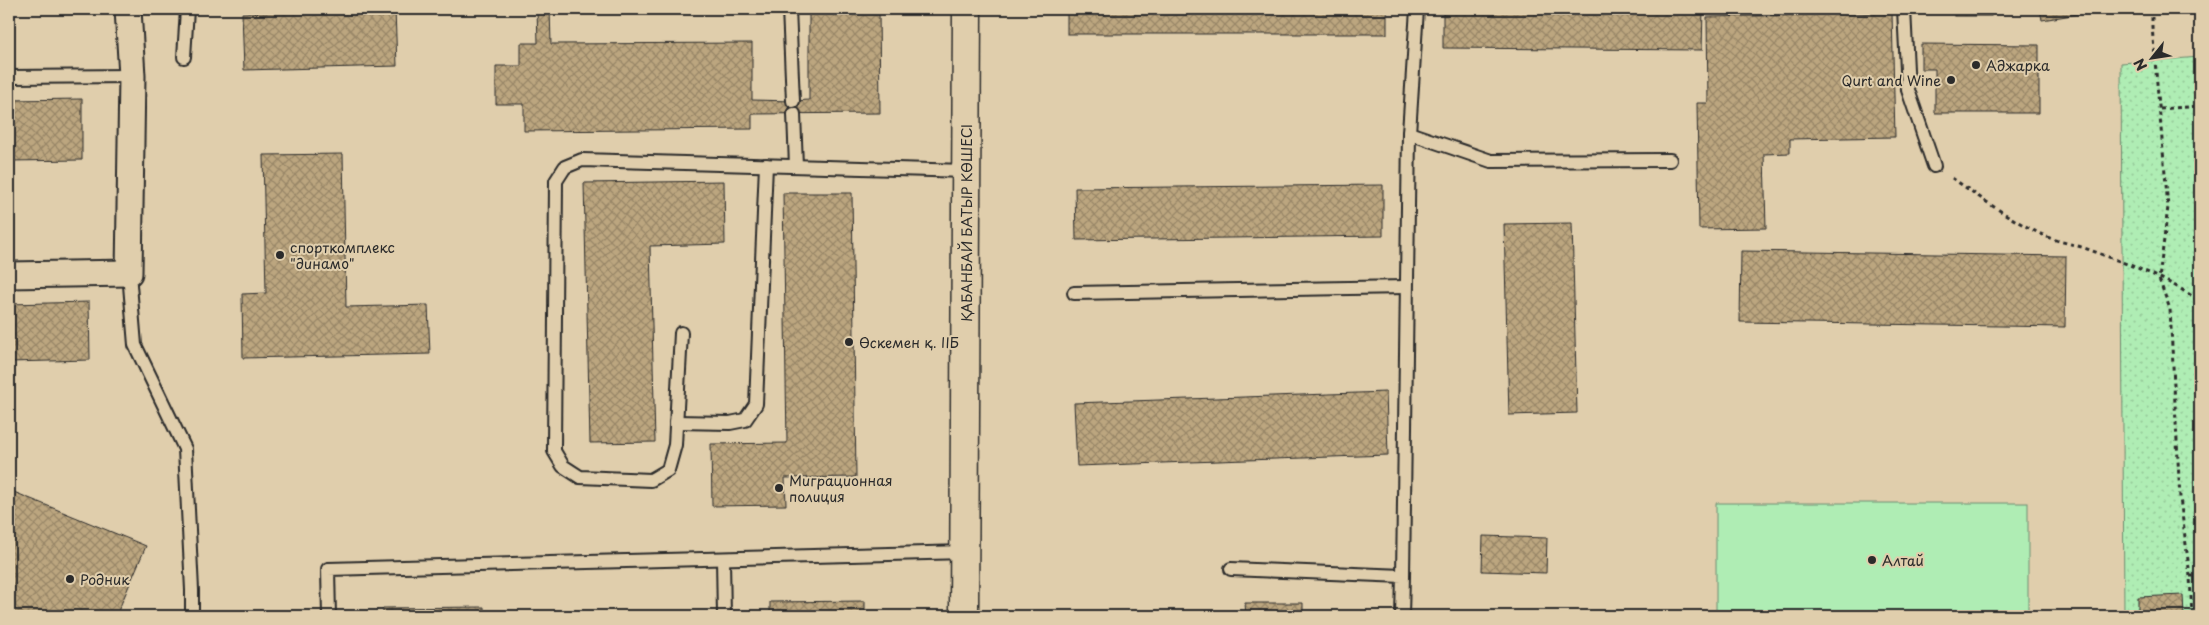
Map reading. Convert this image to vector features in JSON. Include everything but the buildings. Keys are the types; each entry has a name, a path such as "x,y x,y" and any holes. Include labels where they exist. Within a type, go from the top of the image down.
{"street":[{"path":"9,275 129,274 132,76 128,9"},
{"name":"ҚАБАНБАЙ БАТЫР КӨШЕСІ","path":"964,616 967,9"}],"lane":[{"path":"184,57 186,9"},
{"path":"789,9 793,101"},
{"path":"1402,616 1409,133 1417,9"},
{"path":"1904,9 1908,90 1934,166"},
{"path":"9,77 132,76"},
{"path":"794,114 796,166"},
{"path":"1409,133 1491,161 1670,160"},
{"path":"681,333 675,445 668,470 651,480 580,477 563,466 554,451 556,181 565,167 582,160 966,171"},
{"path":"676,422 730,424 745,420 756,404 766,165"},
{"path":"129,274 135,345 185,448 192,616"},
{"path":"1074,293 1406,287"},
{"path":"329,616 328,569 965,552"},
{"path":"724,559 724,616"},
{"path":"1230,569 1403,576"}],"path":[{"path":"2152,9 2168,208 2159,279 2170,309 2180,498 2190,576 2192,616"},
{"path":"2160,110 2200,106"},
{"path":"1934,166 1995,207 2043,236 2089,250 2183,289 2200,302"},
{"path":"2190,576 2200,576"}],"green space":[{"path":"2200,57 2200,616 2124,616 2121,63"},
{"name":"Алтай","path":"1716,503 2028,503 2028,616 1716,616"}],"place":[{"name":"Аджарка","path":"1976,65"},
{"name":"Qurt and Wine","path":"1951,80"},
{"name":"спорткомплекс \"динамо\"","path":"280,255"},
{"name":"Өскемен қ. ІІБ","path":"849,342"},
{"name":"Миграционная полиция","path":"779,488"},
{"name":"Алтай","path":"1872,560"},
{"name":"Родник","path":"70,579"}]}
